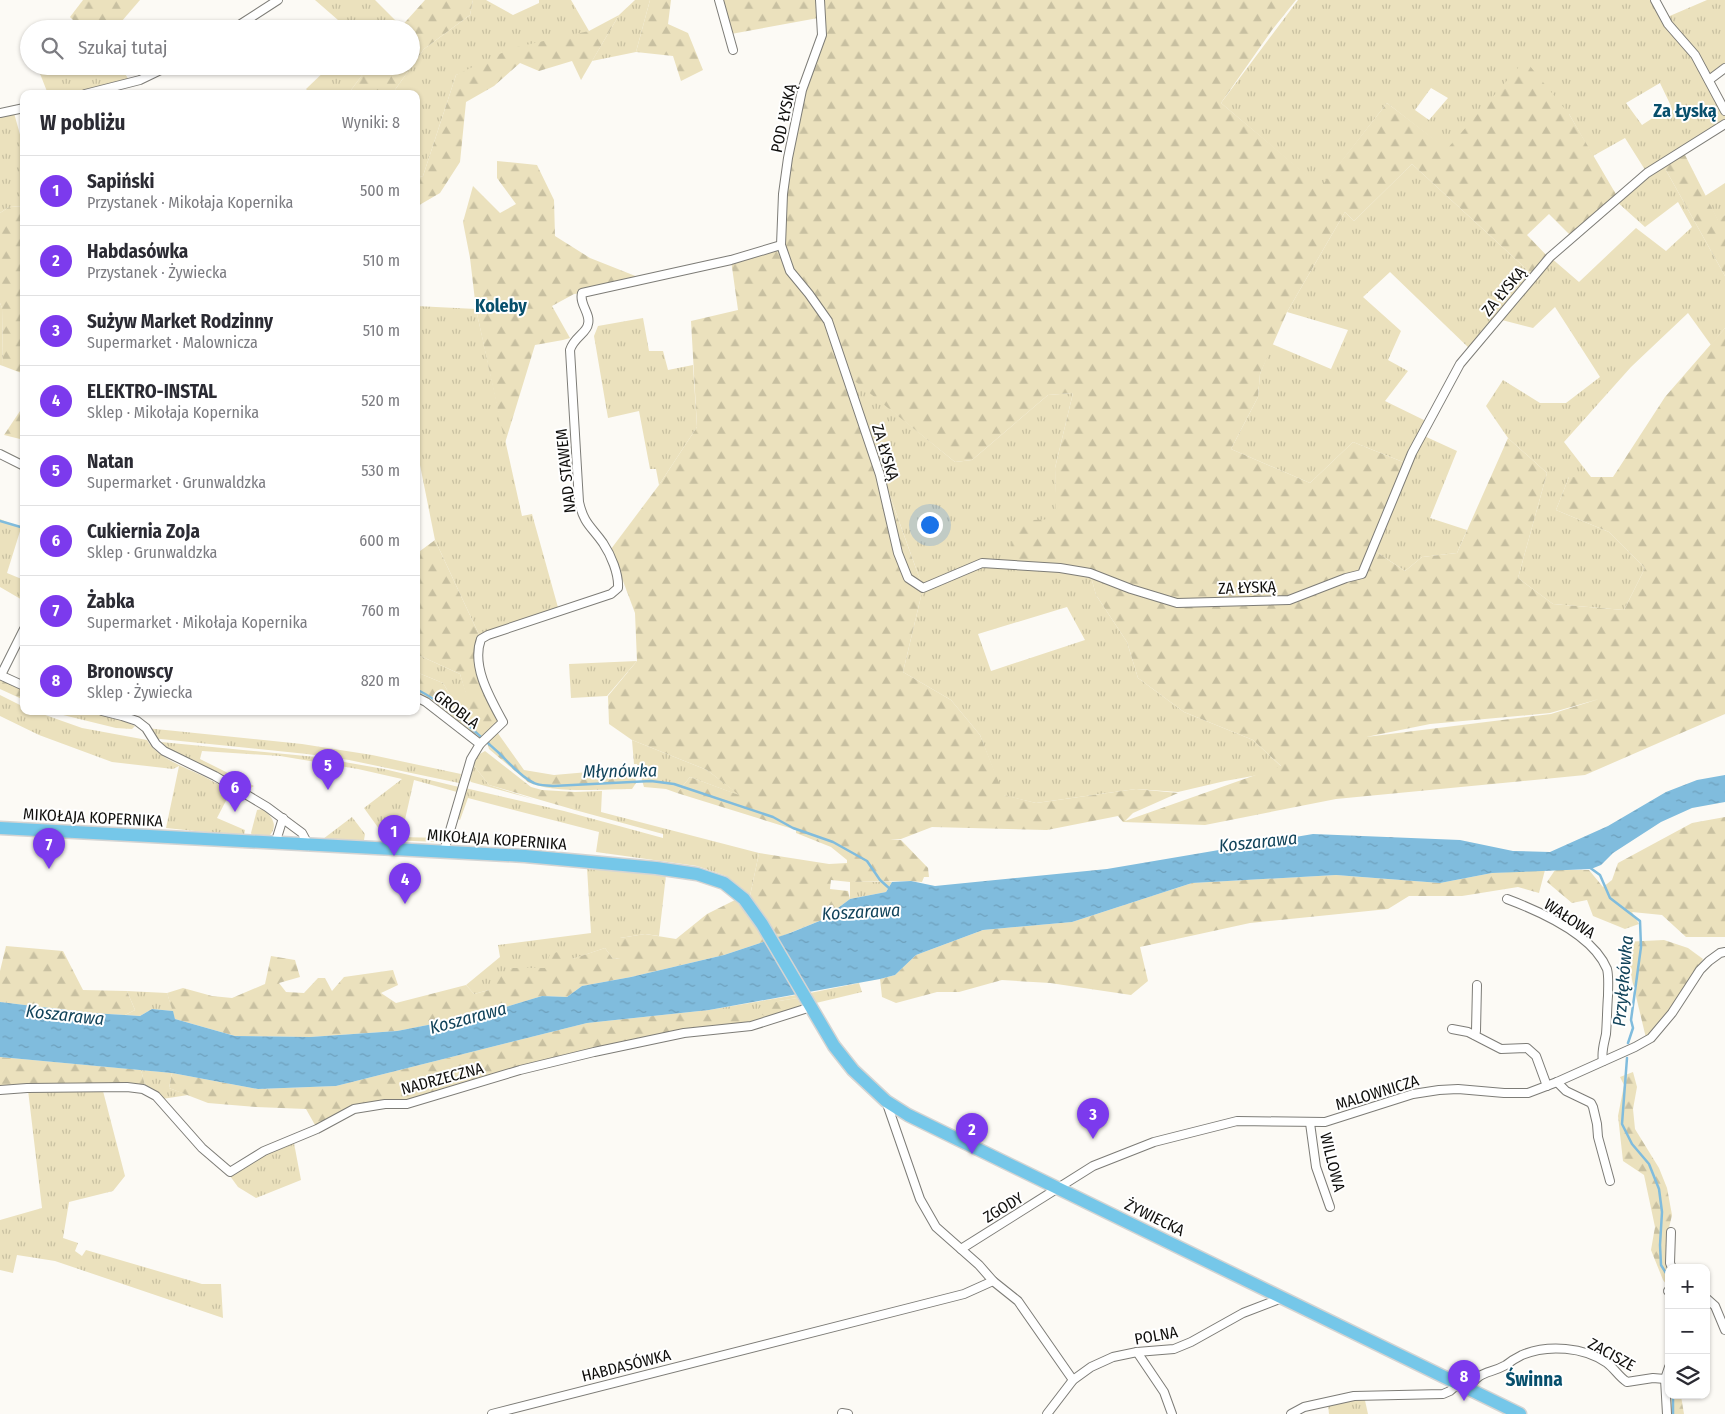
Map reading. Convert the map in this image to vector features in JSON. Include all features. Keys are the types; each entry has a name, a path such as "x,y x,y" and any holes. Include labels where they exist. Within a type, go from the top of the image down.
{"main road":[{"name":"MIKOŁAJA KOPERNIKA","path":"0,828 309,846 525,856 656,868 697,874 724,883 744,899 762,924 810,1007"},
{"name":"ŻYWIECKA","path":"810,1007 834,1046 853,1070 886,1101 908,1115 1520,1414"}],"street":[{"path":"247,20 278,0"},
{"path":"719,0 733,50"},
{"name":"POD ŁYSKĄ","path":"781,246 783,194 788,158 802,90 822,35 820,0"},
{"path":"1655,0 1668,24 1695,55 1725,111"},
{"path":"1709,80 1725,68"},
{"path":"101,90 140,80 150,75"},
{"path":"0,113 20,109"},
{"name":"ZA ŁYSKĄ","path":"781,246 790,272 828,321 880,475 898,553 908,578 923,588 982,563 1060,568 1090,573 1131,589 1177,603 1289,600 1362,574 1412,453 1460,364 1550,257 1647,173 1725,124"},
{"name":"NAD STAWEM","path":"444,851 470,759 480,744 503,722 484,685 478,652 481,639 611,594 618,588 619,579 610,558 603,543 585,522 579,502 570,350 572,342 588,325 588,319 581,298 582,294 731,260 781,246"},
{"path":"0,454 20,464"},
{"path":"20,637 0,675 20,684"},
{"name":"GROBLA","path":"420,699 480,744"},
{"path":"116,715 137,721 146,728 156,744 164,752 215,776 283,818 302,833 309,846"},
{"path":"275,844 283,818"},
{"name":"WAŁOWA","path":"1507,899 1536,910 1575,934 1587,943 1604,962 1608,971 1608,993 1606,1034 1602,1054 1603,1061"},
{"name":"MALOWNICZA","path":"1059,1189 1093,1166 1154,1142 1237,1121 1325,1122 1413,1094 1439,1090 1458,1089 1528,1093 1634,1048 1651,1038 1672,1013 1700,970 1709,961 1725,952"},
{"path":"1475,1035 1477,985"},
{"name":"NADRZECZNA","path":"0,1090 126,1087 143,1089 156,1096 202,1148 230,1172 264,1151 317,1128 354,1109 385,1104 408,1104 520,1070 594,1052 684,1034 751,1026 810,1007"},
{"path":"1452,1029 1468,1032 1501,1049 1527,1048 1536,1056 1547,1086"},
{"path":"1557,1082 1566,1091 1591,1103 1610,1181"},
{"path":"886,1101 920,1199 936,1227 979,1264 993,1281 1018,1301 1073,1380"},
{"name":"WILLOWA","path":"1310,1123 1316,1167 1330,1207"},
{"name":"ZGODY","path":"961,1248 1059,1189"},
{"path":"1670,1264 1671,1232"},
{"name":"HABDASÓWKA","path":"492,1414 964,1294 993,1281"},
{"name":"POLNA","path":"1047,1414 1073,1380 1091,1367 1113,1357 1137,1352 1174,1349 1243,1314 1282,1298"},
{"path":"1710,1302 1715,1306 1725,1330"},
{"name":"ZACISZE","path":"1291,1414 1304,1407 1354,1396 1369,1394 1433,1395 1450,1392 1524,1354 1556,1349 1576,1350 1602,1360 1609,1364 1627,1382 1653,1378 1665,1379"},
{"path":"1137,1352 1164,1392 1172,1414"},
{"path":"1666,1399 1666,1414"}],"green space":[{"path":"83,0 140,0 123,20 73,20 70,17"},
{"path":"315,0 375,0 395,20 338,20"},
{"path":"425,0 473,0 470,15 424,49 420,55 420,20 407,20"},
{"path":"473,0 486,0 513,15 539,3 539,0 571,0 589,31 456,75 423,176 420,177 420,90 395,90 406,75 420,75 420,55 424,49 470,15"},
{"path":"635,0 650,0 636,52 592,61 619,15"},
{"path":"650,0 671,0 668,24 688,33 703,70 681,81 673,56 636,52"},
{"path":"723,0 1296,0 1272,30 1221,103 1321,187 1387,103 1447,149 1525,60 1569,114 1617,196 1573,238 1549,214 1527,235 1551,260 1534,276 1412,164 1354,221 1345,212 1287,312 1260,374 1258,397 1231,449 1310,483 1353,442 1403,462 1364,567 1372,549 1405,571 1422,557 1457,553 1508,438 1547,473 1518,578 1553,604 1624,610 1645,568 1609,532 1556,510 1569,477 1613,477 1665,397 1725,328 1725,714 1585,775 1336,799 1205,825 1123,822 1118,816 1047,830 932,827 901,839 890,840 901,840 928,868 929,877 924,877 922,882 850,882 831,880 830,889 848,891 850,899 822,920 777,938 750,896 759,853 829,864 847,863 847,860 831,847 796,833 796,830 677,793 690,777 739,795 707,770 632,740 609,724 608,696 637,661 635,613 611,549 659,485 697,427 691,321 738,310 731,260 781,245 783,194 802,90 822,35 818,18 731,34","holes":["846,374 955,462 972,460 1048,395 1073,393 1055,468 1056,519 1012,521 1012,566 1090,573 1096,595 1127,642 1138,678 1184,712 1253,740 1281,766 1125,821 1133,813 1178,793 1136,789 1036,803 1004,795 980,735 951,700 903,672 923,588","1599,699 1551,714 1366,737 1430,724 1550,713"]},
{"path":"1298,0 1655,0 1665,18 1707,0 1725,0 1725,68 1709,80 1725,111 1725,124 1662,163 1725,276 1725,328 1711,345 1688,313 1631,367 1564,442 1591,477 1569,477 1556,510 1609,532 1645,568 1624,610 1553,604 1518,578 1547,473 1508,438 1486,406 1503,380 1540,403 1566,403 1600,377 1555,307 1533,328 1498,319 1471,350 1390,272 1363,297 1401,331 1388,360 1408,371 1385,401 1428,422 1422,435 1457,451 1430,518 1467,530 1457,553 1422,557 1405,571 1372,549 1403,462 1353,442 1310,483 1231,449 1258,397 1260,374 1272,344 1331,369 1348,330 1287,312 1345,212 1354,221 1412,164 1534,276 1550,257 1579,282 1636,228 1666,251 1692,227 1678,202 1645,227 1616,201 1647,173 1625,138 1593,156 1569,114 1447,150 1387,103 1321,188 1221,103","holes":["1660,83 1671,106 1642,125 1626,103","1431,88 1448,98 1429,120 1415,110"]},
{"path":"619,15 581,80 572,61 539,71 520,63 494,86 466,102 460,162 440,193 420,205 420,177 423,176 456,75 512,48 589,31"},
{"path":"41,75 126,75 129,80 90,90 46,90"},
{"path":"321,75 362,75 351,90 306,89"},
{"path":"362,75 406,75 395,90 351,90"},
{"path":"14,113 20,135 20,206 9,207 0,213 0,116"},
{"path":"1683,151 1718,220 1725,215 1725,276 1662,163"},
{"path":"497,161 537,165 554,200 555,236 590,258 643,279 574,294 552,306 570,338 535,345 505,443 476,309 470,258 463,222 473,186 500,213 516,204 497,178"},
{"path":"1725,183 1725,215 1718,221 1705,196"},
{"path":"20,206 20,372 3,366 2,308 0,303 0,213 9,207"},
{"path":"0,303 2,308 3,366 0,365"},
{"path":"420,306 476,309 522,516 532,514 559,611 481,639 435,540 420,465"},
{"path":"643,318 649,351 663,351 668,370 693,365 697,427 659,485 656,469 650,469 639,411 608,418 594,336 598,326"},
{"path":"846,373 955,462 972,460 1048,395 1073,393 1055,468 1057,520 1090,573 1096,595 1127,642 1138,678 1184,712 1253,740 1285,770 1178,792 1136,789 1036,803 1003,795 980,735 951,700 903,672 923,588","holes":["1067,607 1085,640 991,671 978,634"]},
{"path":"20,411 20,439 4,435"},
{"path":"0,519 20,528 7,573 20,578 20,599 0,587"},
{"path":"435,540 481,639 478,652 498,722 481,741 420,699 420,674 443,683 459,710 470,708 460,674 420,656 420,551"},
{"path":"420,656 460,674 471,708 459,710 443,683 420,674"},
{"path":"637,661 607,696 571,698 569,664"},
{"path":"0,679 20,689 20,698 0,689"},
{"path":"0,695 20,705 20,715 45,715 82,728 147,740 164,757 231,791 217,818 245,830 244,836 166,828 179,766 173,769 112,762 39,735 0,716"},
{"path":"63,715 103,715 135,726 132,729 116,728"},
{"path":"146,728 302,744 372,755 461,774 459,783 349,760 151,738"},
{"path":"497,732 524,770 554,775 634,768 636,783 632,789 578,790 538,786 528,782 489,749 487,742"},
{"path":"632,740 707,770 741,796 690,777 677,793 666,789 644,787 637,764 634,764"},
{"path":"161,742 316,757 384,769 459,787 457,792 414,780 401,837 442,838 441,842 387,840 364,808 402,779 358,769 280,756 202,751 200,759 254,786 249,789 170,751"},
{"path":"485,751 531,787 542,790 575,792 575,810 489,785 472,763 476,756"},
{"path":"472,763 489,785 533,799 471,782 469,779"},
{"path":"465,788 564,811 663,838 663,834 575,810 575,792 602,791 601,812 759,853 750,896 726,876 697,866 596,852 599,832 468,798 460,820 456,818"},
{"path":"263,809 270,815 274,826 268,837 252,835 251,833 257,810"},
{"path":"352,817 365,834 364,840 323,839"},
{"path":"1725,817 1725,937 1686,937 1662,915 1632,912 1639,924 1625,929 1593,916 1587,900 1572,903 1547,882 1555,870 1589,870 1603,887 1612,880 1618,863 1692,823"},
{"path":"587,868 666,875 659,936 645,934 620,938 620,958 613,959 605,948 546,968 511,968 489,990 474,994 466,985 500,957 498,945 591,933"},
{"path":"1545,870 1539,893 1518,887 1462,896 1409,896 1388,909 1250,923 1140,947 1148,981 1131,995 1050,983 1002,980 959,992 937,992 896,1003 882,997 880,979 895,975 916,955 983,930 1072,922 1192,883 1336,875 1440,883 1492,873"},
{"path":"850,882 892,882 886,892 850,899"},
{"path":"735,900 751,918 766,941 724,955 631,977 582,986 567,997 542,996 479,1015 397,1031 310,1037 235,1036 175,1019 167,993 183,988 212,996 232,998 265,984 271,956 295,960 300,977 279,983 286,992 304,993 318,978 325,978 332,991 344,977 393,970 398,985 381,993 396,1003 466,985 474,994 489,990 491,979 511,968 545,968 550,954 561,951 572,959 605,948 613,959 620,958 620,938 645,934 676,939 707,914"},
{"path":"1664,940 1688,948 1703,959 1670,1013 1646,1038 1623,942"},
{"path":"6,946 63,951 83,990 127,991 135,1010 125,1015 91,1013 0,1002 0,971"},
{"path":"859,983 862,992 816,1003 810,993"},
{"path":"127,991 167,993 173,1011 152,1009 140,1016 125,1015 135,1010"},
{"path":"796,995 797,998 779,1001 769,1018 751,1026 709,1010"},
{"path":"797,998 803,1007 769,1018 760,1014 759,1008 779,1001"},
{"path":"752,1009 756,1017 749,1023 685,1031 407,1101 353,1106 315,1125 306,1109 208,1103 169,1088 172,1073 258,1089 336,1086 587,1023 709,1010"},
{"path":"0,1057 141,1070 145,1085 0,1087"},
{"path":"141,1070 172,1073 169,1088 188,1095 162,1099 127,1085 145,1085"},
{"path":"1633,1072 1637,1087 1633,1109 1635,1129 1659,1168 1667,1188 1672,1215 1668,1232 1669,1264 1665,1264 1665,1283 1651,1250 1655,1227 1644,1175 1623,1161 1618,1116 1624,1085 1620,1077"},
{"path":"28,1090 103,1091 125,1176 113,1191 69,1202 63,1238 78,1243 75,1251 82,1256 86,1250 202,1284 221,1284 223,1318 55,1261 17,1255 13,1273 0,1270 0,1220 42,1208"},
{"path":"293,1138 301,1180 256,1198 238,1187 230,1176 230,1172"},
{"path":"1364,1396 1368,1414 1329,1414 1328,1405"},
{"path":"1669,1399 1682,1399 1684,1414 1670,1414"}],"water":[{"name":"Koszarawa","path":"1725,775 1725,802 1692,808 1661,822 1613,853 1601,865 1591,869 1492,873 1440,883 1336,875 1192,883 1072,922 983,930 916,955 895,975 880,979 709,1010 587,1023 336,1086 258,1089 172,1073 0,1057 0,1002 91,1013 140,1016 152,1009 173,1011 175,1019 235,1036 310,1037 397,1031 479,1015 542,996 567,997 582,986 631,977 724,955 822,920 850,899 886,892 892,882 911,881 935,886 1107,869 1313,834 1460,840 1513,851 1550,852 1608,826 1666,792 1697,780"}],"waterway":[{"name":"Młynówka","path":"0,521 20,527"},
{"name":"Młynówka","path":"420,691 460,718 520,774 534,783 553,786 651,781 674,784 773,817 793,828 833,842 867,861 880,880 889,888"},
{"name":"Przyłękówka","path":"1589,867 1600,875 1610,898 1640,921 1641,947 1631,1020 1633,1028 1628,1043"},
{"name":"Przyłękówka","path":"1627,1058 1622,1124 1632,1144 1649,1164 1659,1189 1662,1212 1661,1265 1665,1272"},
{"name":"Przyłękówka","path":"1673,1399 1673,1414"}],"place":[{"name":"Natan","path":"328,790"},
{"name":"Cukiernia ZoJa","path":"235,812"},
{"name":"Sapiński","path":"394,856"},
{"name":"Żabka","path":"49,869"},
{"name":"ELEKTRO-INSTAL","path":"405,904"},
{"name":"Sużyw Market Rodzinny","path":"1093,1139"},
{"name":"Habdasówka","path":"972,1154"},
{"name":"Bronowscy","path":"1464,1401"}],"district":[{"name":"Za Łyską","path":"1685,111"},
{"name":"Koleby","path":"501,306"},
{"name":"Świnna","path":"1534,1379"}]}
